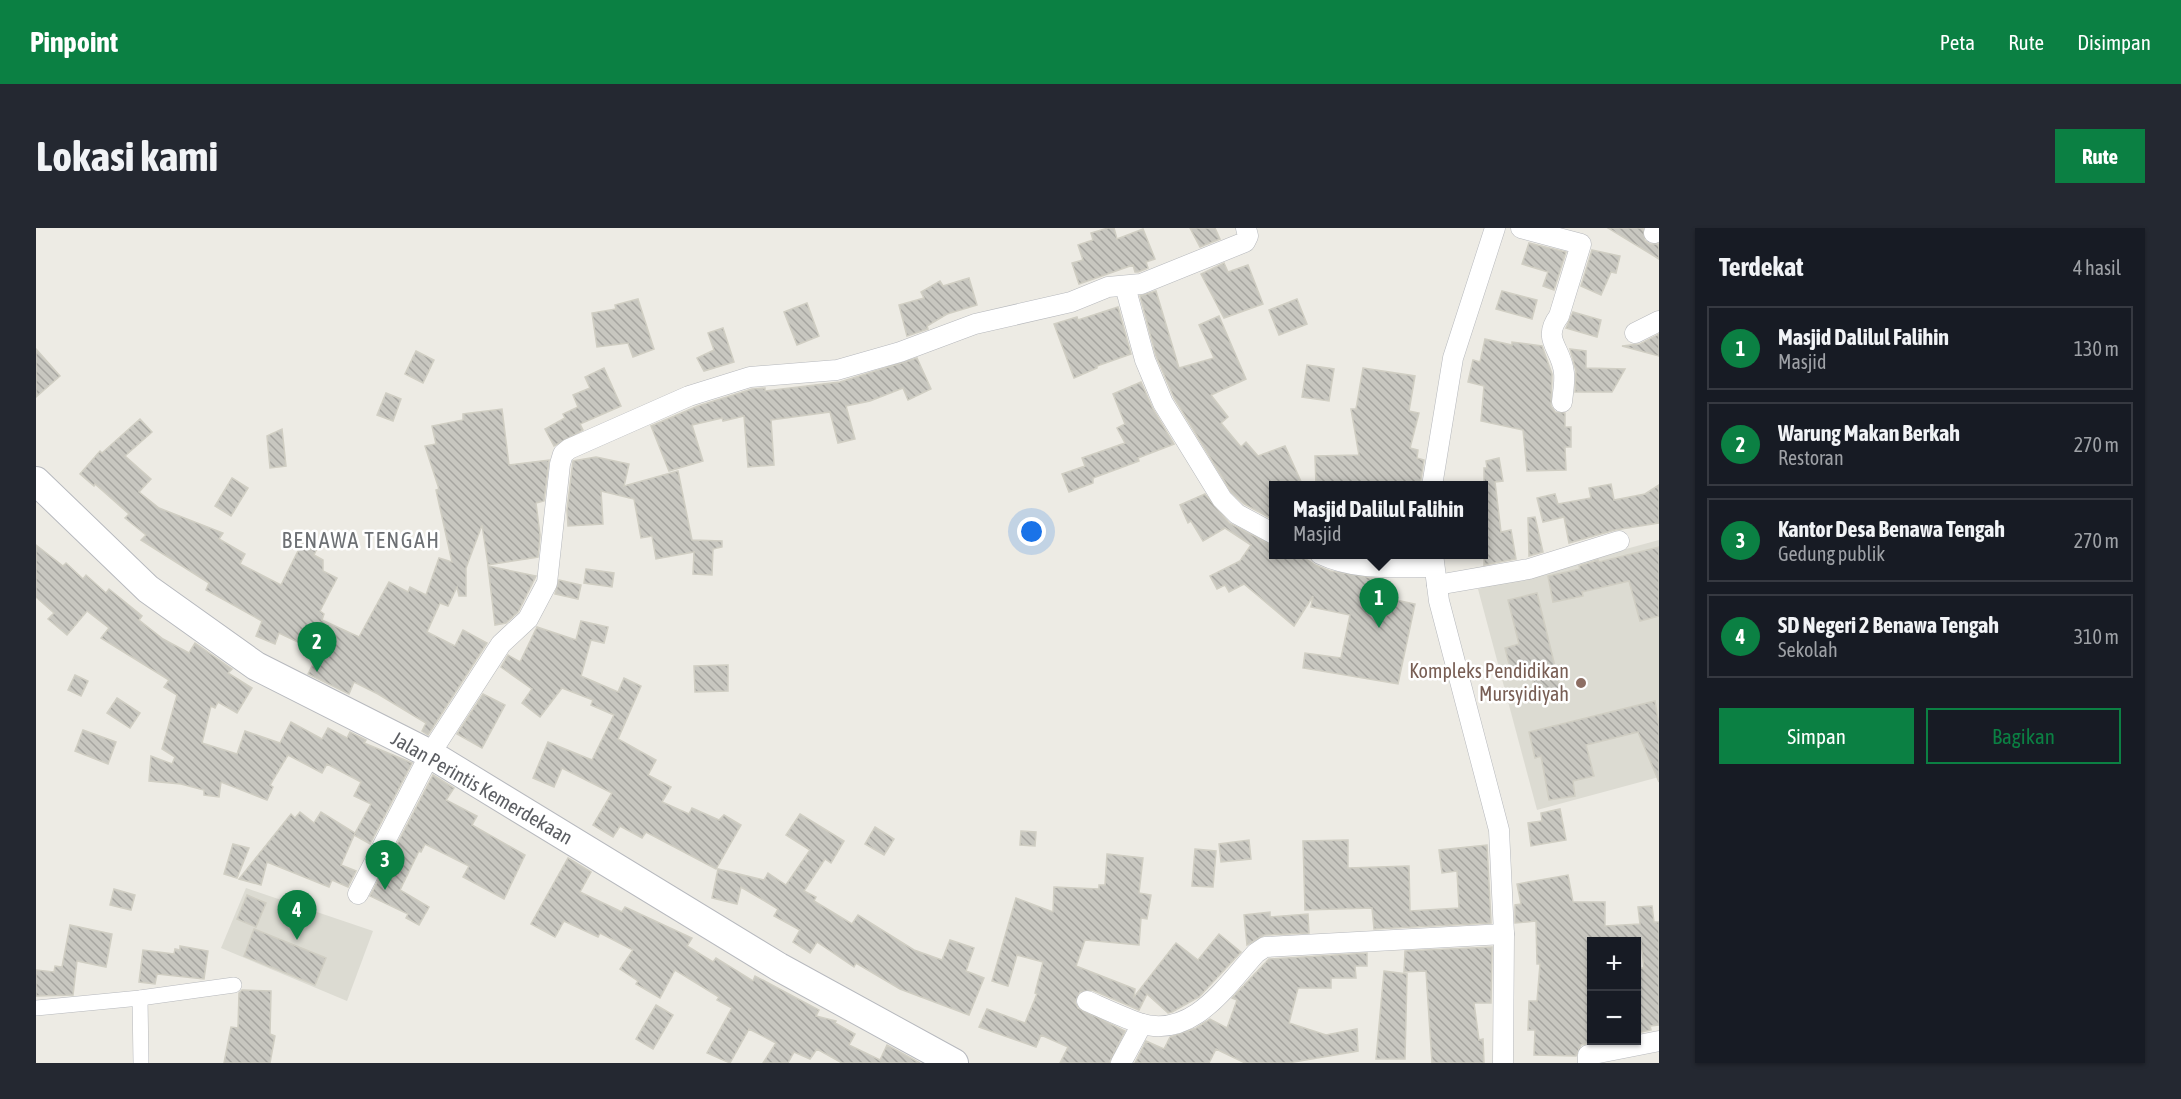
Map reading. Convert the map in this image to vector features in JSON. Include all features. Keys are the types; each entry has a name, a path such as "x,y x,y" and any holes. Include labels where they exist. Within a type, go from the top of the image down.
{"main road":[{"name":"Jalan Perintis Kemerdekaan","path":"36,481 148,589 256,666 430,754 779,967 954,1063"}],"street":[{"path":"358,894 430,754 501,644 528,619 547,583 560,464 563,454 569,449 688,396 750,377 837,370 900,352 975,324 1071,302 1108,287 1141,284 1245,242 1248,236 1246,228"},
{"path":"1433,481 1453,358 1495,228"},
{"path":"1521,228 1581,244 1559,316 1552,326 1551,339 1564,372 1562,402"},
{"path":"1125,286 1144,360 1169,412 1222,499 1237,514 1269,531"},
{"path":"1635,333 1659,321"},
{"path":"1331,559 1348,565 1366,567 1530,569 1619,541"},
{"path":"1434,569 1499,830 1504,934 1503,1063"},
{"path":"1087,1001 1142,1024 1170,1026 1188,1021 1206,1008 1256,953 1265,947 1504,934"},
{"path":"36,1008 140,998 234,985"},
{"path":"140,998 141,1063"},
{"path":"1121,1063 1142,1024"},
{"path":"1588,1063 1588,1055 1659,1041"}],"shaded area":[{"name":"Kompleks Pendidikan Mursyidiyah","path":"1659,540 1659,777 1537,810 1478,589"},
{"path":"246,888 373,931 347,1001 221,948"}],"building":[{"path":"1114,228 1117,239 1143,229 1155,259 1146,262 1148,268 1138,272 1135,272 1133,265 1079,284 1072,263 1083,260 1078,245 1093,240 1091,233"},
{"path":"1190,228 1215,228 1220,239 1200,247"},
{"path":"1608,228 1643,228 1645,241 1650,244 1659,244 1659,259"},
{"path":"1529,243 1566,252 1554,290 1543,286 1548,272 1522,264"},
{"path":"1592,250 1620,256 1616,273 1611,272 1601,295 1581,286"},
{"path":"1224,263 1228,272 1248,265 1263,304 1224,318 1201,274"},
{"path":"969,278 977,305 947,314 927,326 928,329 907,336 899,305 924,298 921,292 940,281 943,286"},
{"path":"1156,291 1179,368 1214,358 1199,325 1219,316 1246,379 1211,395 1228,417 1221,423 1241,447 1246,442 1258,456 1285,446 1301,481 1269,481 1269,517 1244,504 1231,492 1174,398 1156,356 1140,296"},
{"path":"1502,291 1537,300 1532,319 1496,309"},
{"path":"638,299 654,349 633,357 628,343 597,347 592,313 616,309 615,305"},
{"path":"1297,299 1307,324 1279,335 1269,310"},
{"path":"807,303 819,336 797,345 784,312"},
{"path":"1118,307 1131,354 1097,366 1074,378 1054,324 1077,317 1078,320"},
{"path":"1573,312 1601,320 1597,337 1566,328"},
{"path":"723,328 734,362 704,371 697,358 714,350 708,333"},
{"path":"1659,334 1659,356 1622,346 1640,344"},
{"path":"1485,339 1512,345 1512,342 1542,346 1552,374 1551,406 1555,412 1565,413 1565,427 1571,427 1571,447 1565,447 1566,470 1527,471 1523,430 1481,421 1484,386 1468,382 1473,360 1480,362"},
{"path":"36,349 60,376 36,397"},
{"path":"1570,349 1586,351 1586,368 1625,369 1612,392 1575,392 1576,371"},
{"path":"416,351 434,360 423,383 405,374"},
{"path":"917,358 931,389 908,400 903,388 870,401 846,406 855,439 838,443 830,412 771,420 774,465 748,467 744,416 692,425 703,461 669,471 651,426 698,406 752,389 765,388 765,391 840,382"},
{"path":"1307,365 1334,369 1329,401 1302,397"},
{"path":"604,368 621,406 580,424 583,430 554,446 545,429 565,418 563,414 578,407 573,395 590,388 585,377"},
{"path":"1363,368 1415,376 1409,411 1419,413 1410,448 1418,450 1417,458 1424,460 1421,481 1316,481 1315,456 1359,455 1351,409 1356,409"},
{"path":"1141,382 1153,409 1174,444 1138,458 1139,461 1093,478 1093,483 1069,492 1062,474 1085,466 1082,458 1125,443 1117,428 1125,424 1113,394"},
{"path":"386,393 401,399 393,421 377,415"},
{"path":"502,409 509,465 549,460 544,501 536,503 540,535 538,557 488,565 482,525 466,568 466,596 459,596 457,587 448,606 440,603 427,632 455,646 463,630 487,643 428,735 422,731 426,723 378,694 354,682 349,694 308,674 319,652 279,633 275,644 256,636 262,621 206,590 209,583 141,540 146,535 125,518 129,514 80,474 100,451 102,453 140,419 152,432 125,456 151,479 139,492 159,508 223,533 219,539 245,554 240,564 281,585 304,539 318,546 314,555 323,560 323,571 337,578 320,611 324,614 322,620 359,637 389,582 408,592 410,587 426,595 439,558 452,562 436,490 439,489 425,446 436,444 432,426 463,420 463,414"},
{"path":"282,429 286,466 270,468 267,436"},
{"path":"596,457 629,464 624,486 678,471 692,540 722,541 722,547 713,549 712,575 693,574 694,552 656,559 652,536 641,538 634,499 601,491 603,524 568,526 567,510 573,461"},
{"path":"1499,458 1503,481 1495,482 1501,532 1511,530 1516,559 1484,565 1484,559 1488,559 1488,481 1484,481 1486,461"},
{"path":"232,478 248,488 231,516 215,506"},
{"path":"1611,484 1614,500 1645,494 1659,485 1659,523 1615,530 1569,543 1564,517 1543,522 1537,498 1555,494 1558,504 1591,498 1589,488"},
{"path":"1205,494 1229,523 1269,543 1269,559 1306,559 1330,571 1380,579 1377,596 1415,604 1398,684 1303,668 1305,653 1341,658 1350,615 1311,607 1313,596 1294,626 1244,584 1229,592 1225,585 1217,589 1210,576 1240,561 1251,545 1225,528 1203,541 1191,521 1188,523 1180,505"},
{"path":"1535,517 1543,552 1529,556 1528,518"},
{"path":"36,545 63,566 66,563 83,579 86,575 106,593 109,589 142,616 139,620 163,639 189,653 195,643 232,669 228,673 252,688 237,713 218,702 215,708 211,706 202,743 237,754 245,731 280,743 291,722 322,739 328,728 347,738 350,732 366,740 364,743 412,763 370,844 354,835 371,804 354,796 361,782 327,764 322,773 288,755 270,785 273,787 267,800 221,782 219,797 204,795 204,790 181,784 149,781 151,756 172,764 175,757 162,749 177,695 164,687 169,680 101,638 109,628 87,611 67,635 48,619 54,613 36,597"},
{"path":"1659,547 1659,616 1640,621 1629,581 1582,592 1583,596 1553,602 1548,576 1580,569 1579,566 1598,560 1599,562"},
{"path":"488,566 536,576 518,612 506,623 495,625"},
{"path":"586,569 614,573 612,587 584,583"},
{"path":"559,580 581,585 578,599 555,594"},
{"path":"1537,593 1562,695 1538,701 1530,668 1511,672 1505,648 1519,644 1508,600"},
{"path":"581,621 608,627 604,643 591,640 581,676 618,692 624,678 641,686 618,739 656,760 648,775 671,787 662,802 689,814 692,808 719,820 724,815 741,825 716,869 646,832 642,838 620,826 613,837 593,825 612,793 562,768 554,787 533,778 548,742 592,760 614,715 591,705 593,700 562,688 540,717 522,703 532,689 501,667 508,655 520,662 537,627 576,640"},
{"path":"728,665 728,691 695,692 694,666"},
{"path":"75,675 88,681 81,696 68,690"},
{"path":"483,694 505,705 482,748 457,734"},
{"path":"117,698 140,713 130,728 107,713"},
{"path":"1655,701 1659,726 1659,782 1638,732 1586,745 1594,776 1573,781 1575,796 1549,800 1541,756 1535,758 1529,732"},
{"path":"83,730 116,742 108,764 75,751"},
{"path":"433,775 454,788 446,800 477,816 472,825 525,855 504,899 463,877 469,866 425,844 421,852 419,851 400,890 429,907 419,925 406,918 408,914 370,896"},
{"path":"1560,809 1566,840 1531,846 1528,823 1542,821 1541,813"},
{"path":"300,812 314,823 321,812 355,833 341,865 356,871 348,887 332,880 329,887 267,862 261,885 239,879 291,814 295,818"},
{"path":"800,814 844,841 831,863 825,859 804,891 816,897 814,901 852,924 858,915 914,950 942,960 950,940 974,948 966,971 984,978 969,1015 900,989 856,963 854,967 817,942 810,953 793,942 800,930 774,916 778,909 741,887 737,904 712,898 718,869 764,880 768,873 786,885 810,850 786,835"},
{"path":"875,827 894,839 884,855 865,844"},
{"path":"1021,831 1036,832 1035,846 1020,845"},
{"path":"1249,840 1251,859 1221,862 1219,844"},
{"path":"1348,840 1348,868 1409,866 1410,911 1459,908 1457,871 1442,873 1439,850 1487,845 1491,923 1374,929 1372,908 1305,910 1303,841"},
{"path":"233,844 249,848 237,878 224,874"},
{"path":"1195,849 1216,851 1213,887 1192,886"},
{"path":"1107,854 1143,858 1139,893 1151,895 1147,919 1141,918 1139,945 1085,940 1076,966 1135,989 1134,997 1176,943 1198,960 1219,934 1241,952 1199,997 1168,1013 1147,994 1139,1010 1092,990 1080,992 1075,1002 1078,1008 1125,1031 1109,1063 1060,1063 1068,1047 1041,1035 1036,1047 979,1027 987,1009 1025,1023 1037,994 1035,993 1043,962 1017,955 1008,986 992,981 1016,898 1053,912 1054,887 1099,889 1099,885 1105,885"},
{"path":"568,858 591,872 580,892 622,912 625,907 692,938 687,946 713,962 716,958 753,981 755,976 819,1010 816,1016 836,1021 835,1023 855,1034 849,1045 880,1060 887,1045 920,1063 842,1063 817,1049 810,1059 794,1052 788,1063 763,1063 776,1043 749,1029 730,1063 707,1053 732,1008 717,1000 719,997 675,970 660,998 636,984 638,981 620,969 633,950 600,933 598,937 564,921 555,937 531,924"},
{"path":"1568,875 1573,902 1605,902 1605,926 1640,924 1638,907 1652,906 1654,922 1659,922 1659,1025 1650,1026 1651,1030 1641,1032 1641,968 1644,968 1641,937 1587,937 1587,1044 1581,1045 1576,1056 1534,1055 1535,1030 1528,1030 1529,1001 1537,1001 1540,964 1537,964 1536,921 1515,923 1515,905 1521,904 1517,884"},
{"path":"114,889 135,895 131,910 110,905"},
{"path":"247,895 266,903 256,927 237,919"},
{"path":"1270,912 1270,917 1308,914 1309,933 1264,935 1247,945 1244,915"},
{"path":"70,925 112,934 106,967 77,961 73,995 36,996 36,970 54,972 55,966 62,967"},
{"path":"254,929 326,958 315,985 244,956"},
{"path":"180,946 208,951 204,979 157,974 155,984 139,982 143,950 174,954 175,949 180,950"},
{"path":"1492,947 1491,1003 1474,1003 1479,1040 1483,1039 1484,1063 1432,1063 1426,971 1404,972 1405,951"},
{"path":"1367,953 1367,966 1355,966 1356,978 1331,978 1331,988 1298,988 1289,1023 1326,1035 1357,1029 1358,1051 1288,1063 1245,1063 1216,1049 1209,1063 1135,1063 1146,1041 1164,1049 1170,1037 1196,1028 1210,1019 1227,1028 1237,1000 1232,998 1269,959"},
{"path":"1384,971 1407,974 1405,1059 1376,1059"},
{"path":"242,990 271,991 270,1034 275,1036 270,1063 224,1063 231,1027 238,1028 239,993"},
{"path":"656,1005 673,1015 653,1049 636,1039"}],"place":[{"name":"Masjid Dalilul Falihin","path":"1379,628"},
{"name":"Warung Makan Berkah","path":"317,672"},
{"name":"Kompleks Pendidikan Mursyidiyah","path":"1581,683"},
{"name":"Kantor Desa Benawa Tengah","path":"385,890"},
{"name":"SD Negeri 2 Benawa Tengah","path":"297,940"}],"district":[{"name":"BENAWA TENGAH","path":"361,540"}]}
